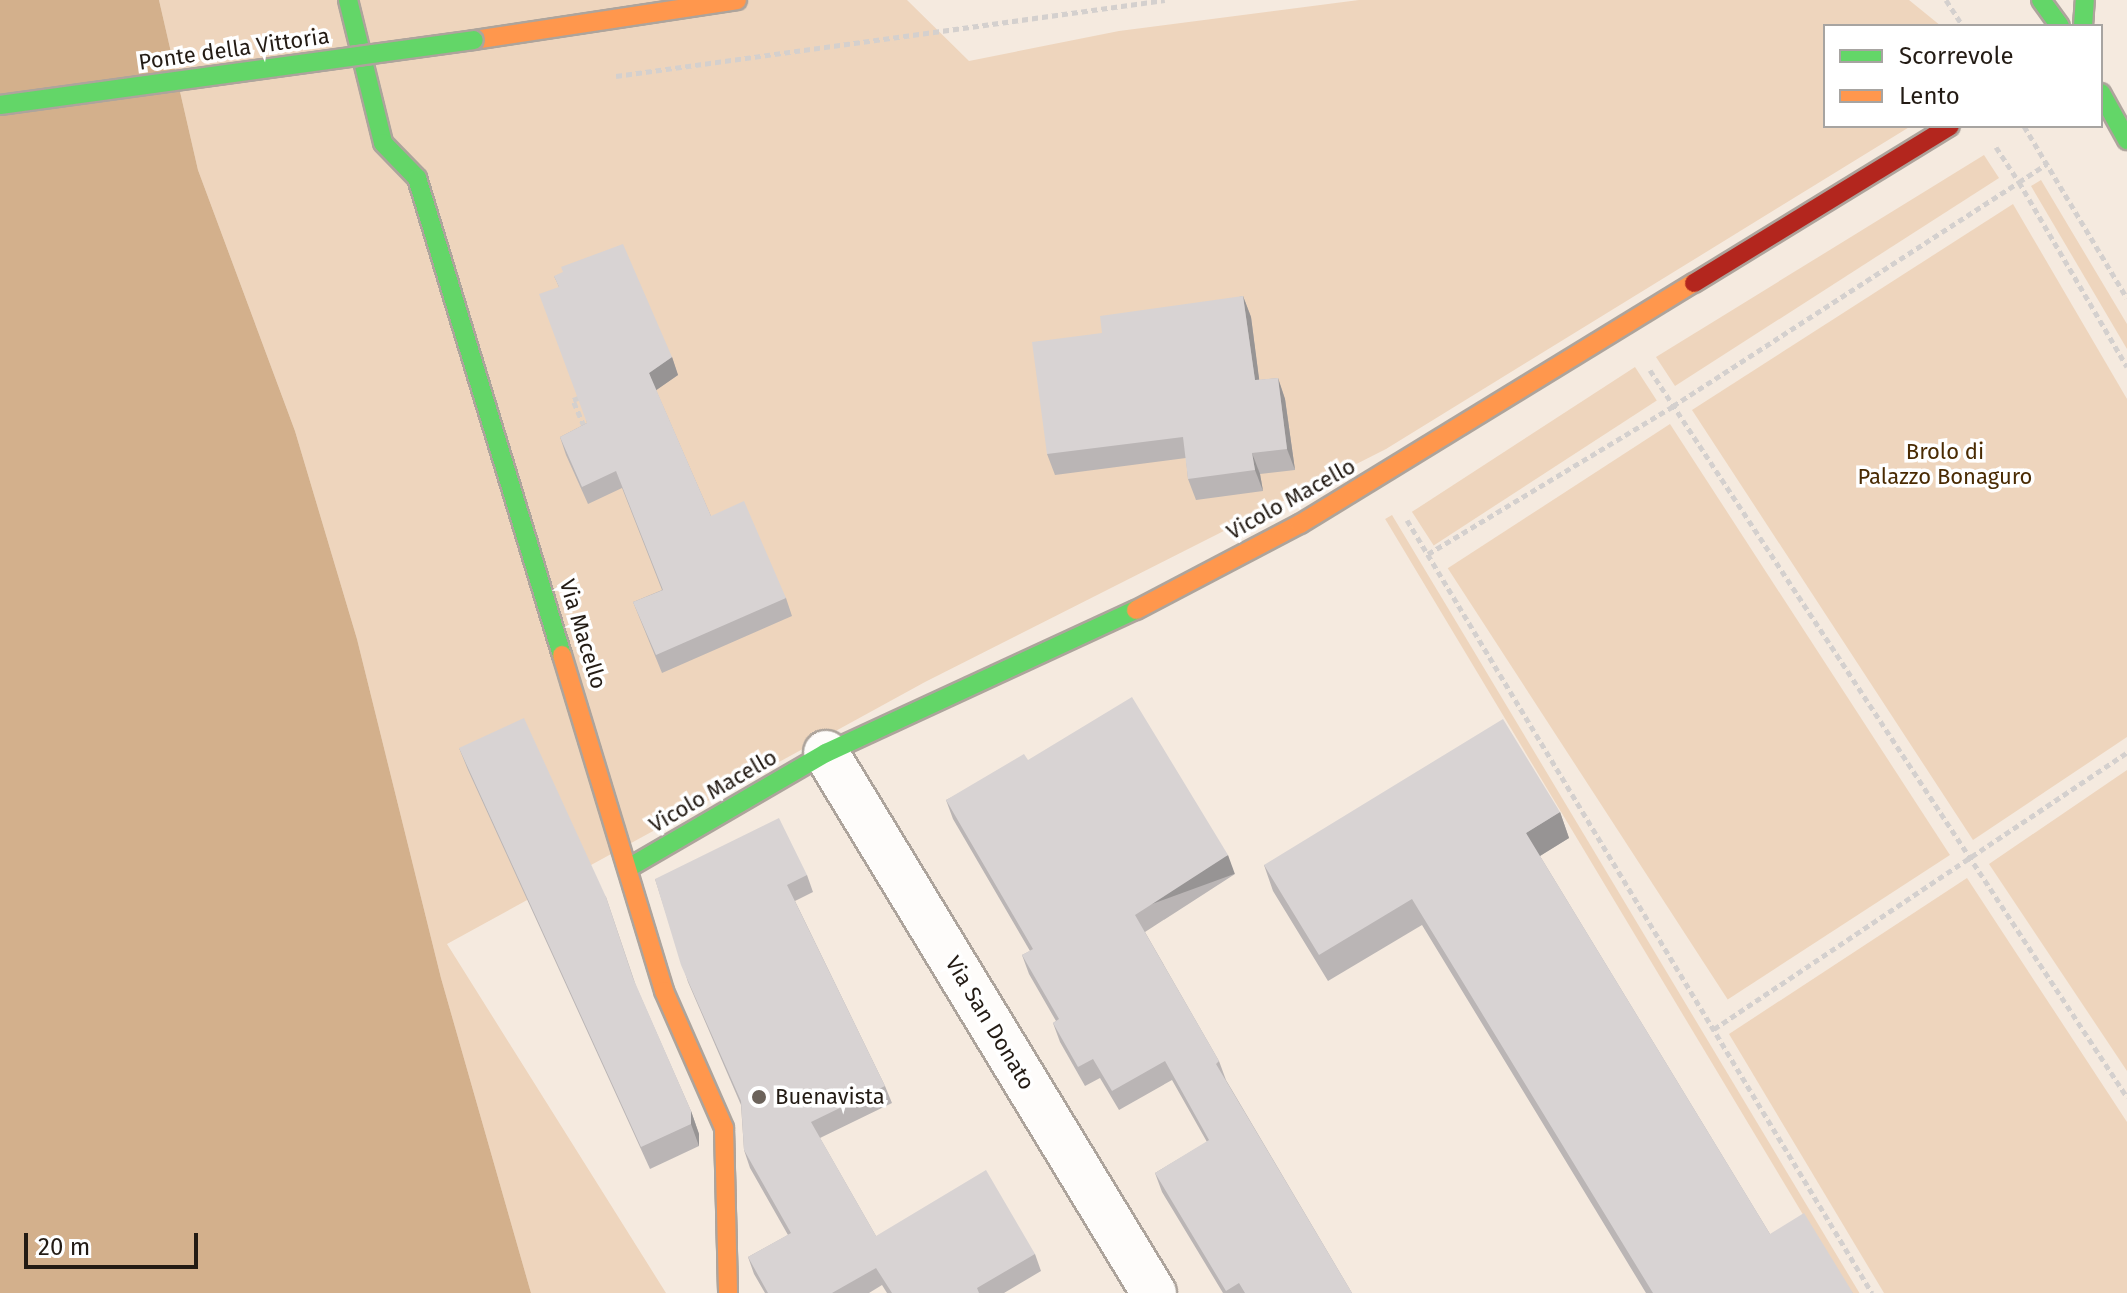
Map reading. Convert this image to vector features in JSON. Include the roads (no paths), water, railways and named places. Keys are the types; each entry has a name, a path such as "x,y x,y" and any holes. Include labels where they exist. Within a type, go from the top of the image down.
{"street":[{"name":"Via Macello","path":"348,0 383,143 417,178 630,867 664,991 724,1128 728,1293"},
{"name":"Ponte della Vittoria","path":"0,105 474,40 737,0"},
{"path":"2041,0 2059,24"},
{"path":"2083,24 2085,0"},
{"path":"2103,97 2127,140"},
{"name":"Vicolo Macello","path":"630,867 826,753 1098,630 1300,524 1947,128"},
{"name":"Via San Donato","path":"826,753 1154,1293"}],"place":[{"name":"Buenavista","path":"759,1097"}],"park label":[{"name":"Brolo di Palazzo Bonaguro","path":"1945,464"}]}
